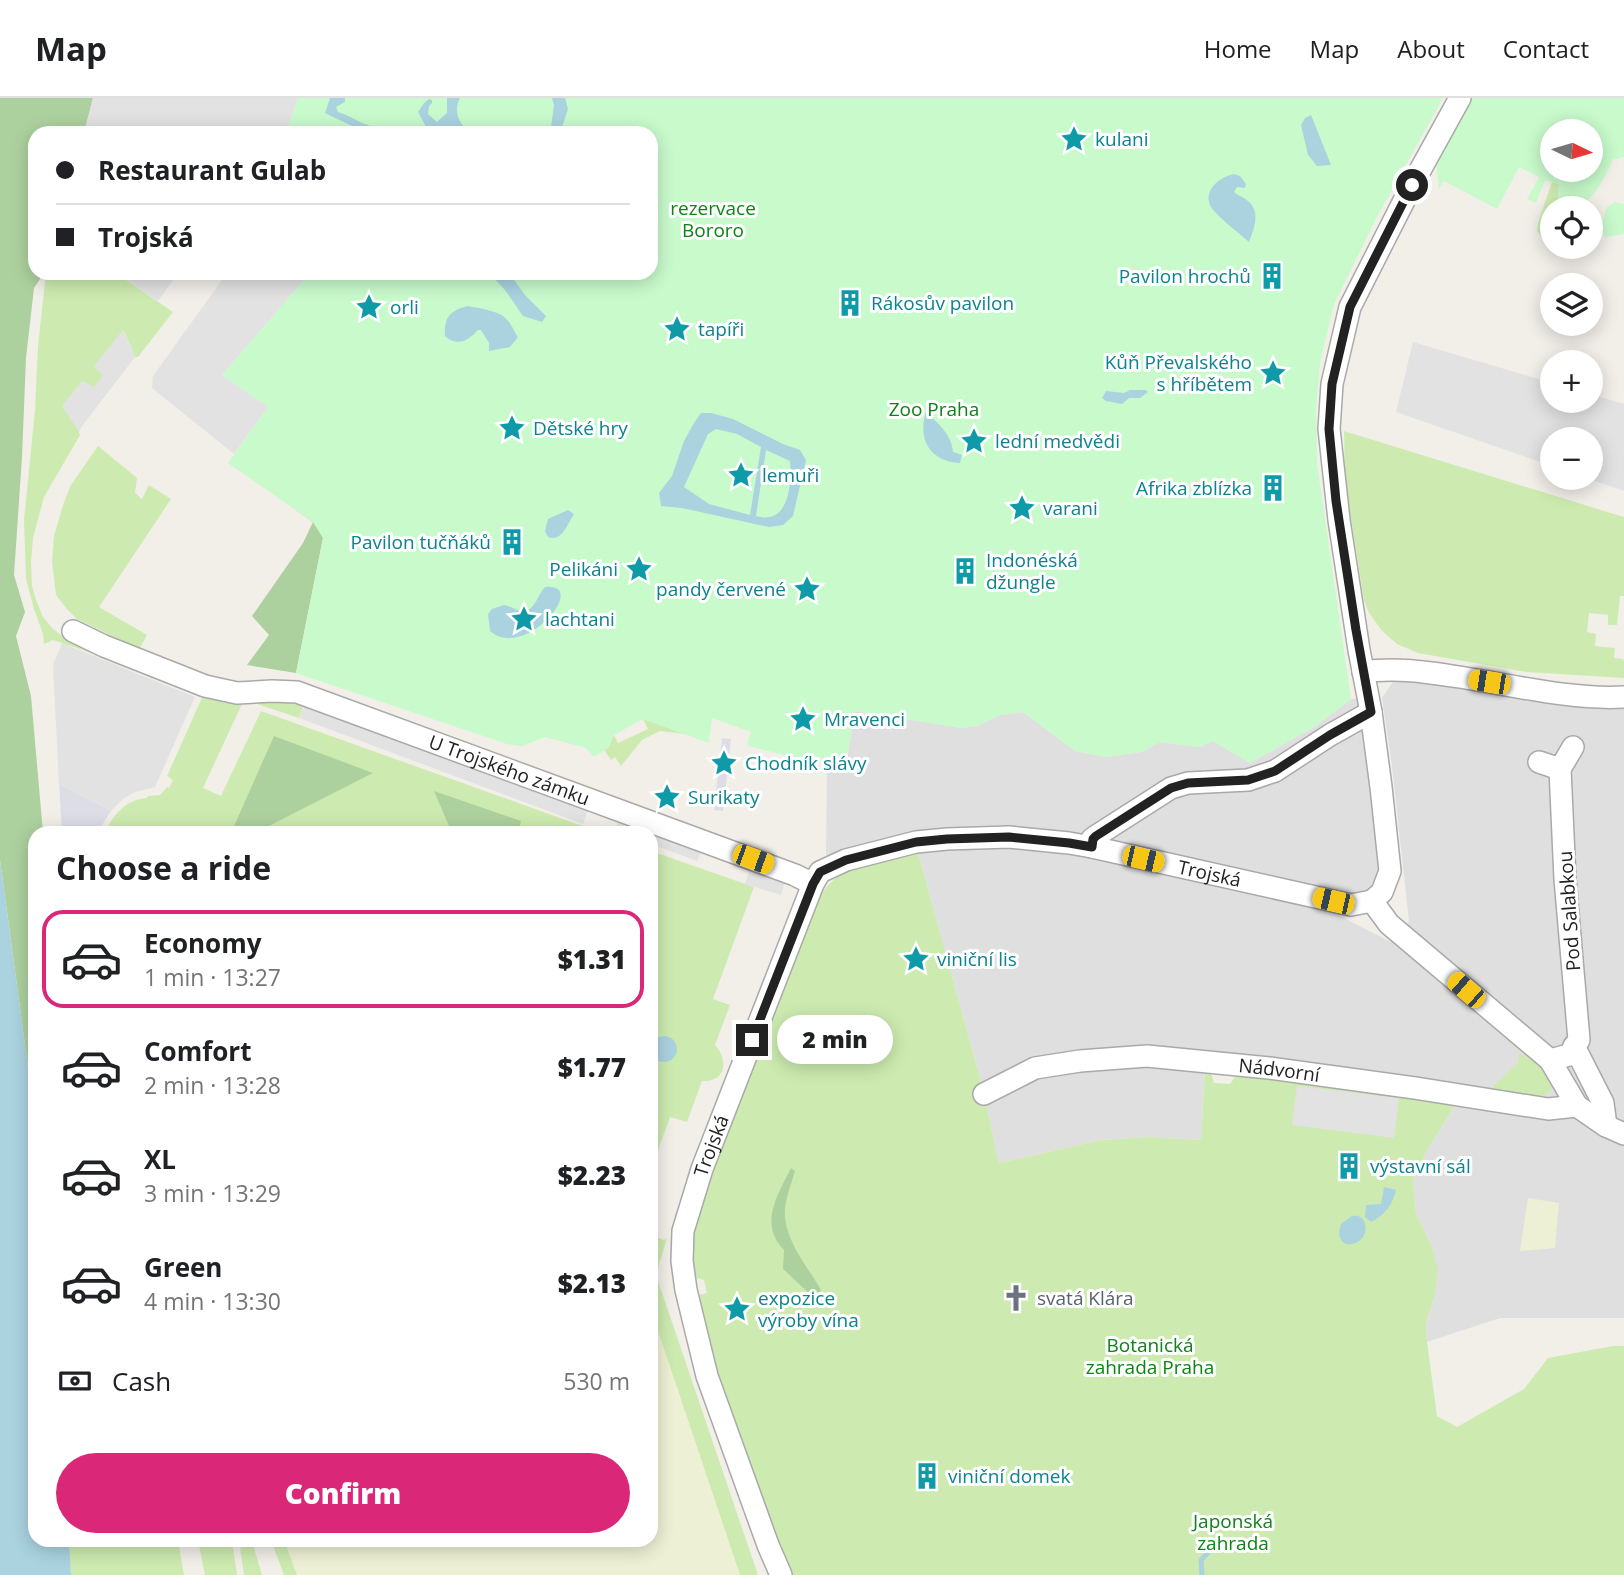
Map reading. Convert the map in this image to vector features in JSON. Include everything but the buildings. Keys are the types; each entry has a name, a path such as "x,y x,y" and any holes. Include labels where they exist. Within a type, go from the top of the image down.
{"street":[{"path":"1460,98 1350,307 1332,384 1329,429 1335,486 1371,712 1390,871 1382,892 1372,901 1389,924 1550,1060 1577,1106 1615,1130"},
{"name":"U Trojského zámku","path":"73,631 201,685 237,693 298,692 795,875 813,884"},
{"path":"1363,672 1421,671 1570,694 1624,696"},
{"path":"1092,847 1096,836 1171,788 1188,783 1248,780 1275,771 1371,712"},
{"path":"1539,762 1560,769 1573,747"},
{"name":"Pod Salabkou","path":"1560,769 1565,879 1579,1040 1574,1046"},
{"name":"Trojská","path":"781,1575 707,1376 686,1290 682,1261 683,1231 702,1169 820,872 846,860 916,842 1009,837 1092,847 1351,905 1372,901"},
{"path":"1550,1060 1569,1055 1574,1046"},
{"path":"1574,1046 1615,1130"},
{"name":"Nádvorní","path":"984,1094 1035,1068 1080,1061 1147,1056 1388,1084 1548,1109 1577,1106"}],"shaded area":[{"path":"93,98 298,98 288,126 86,126"},
{"path":"126,280 173,280 158,301"},
{"path":"222,280 304,280 222,375 268,407 234,454 152,388 153,376"},
{"path":"123,330 135,357 79,432 62,406 82,381 94,387 103,376 94,366"},
{"path":"1413,342 1540,379 1540,413 1603,413 1603,398 1624,404 1624,491 1603,484 1603,427 1540,427 1540,462 1396,412"},
{"path":"62,643 195,697 155,787 135,792 111,811 59,784 53,665"},
{"path":"1394,680 1430,680 1624,704 1624,1318 1500,1318 1427,1342 1426,1324 1435,1295 1431,1245 1416,1213 1413,1181 1428,1149 1457,1102 1205,1068 1201,1140 1148,1137 1101,1140 999,1163 981,1082 918,852 1013,844 1074,852 1328,910 1393,943 1409,921 1382,698"},
{"path":"1361,698 1383,866 1377,879 1365,891 1340,896 1078,837 826,856 827,762 846,764 855,711 962,728 977,726 1000,715 1023,712 1075,751 1106,757 1141,752 1160,742 1200,747 1213,741 1250,763 1314,727 1351,699"},
{"path":"304,703 590,804 583,824 299,718"},
{"name":"Chodník slávy","path":"722,738 731,739 723,811 714,810"},
{"path":"59,784 111,811 101,826 62,826"},
{"path":"620,819 639,826 616,826"},
{"path":"658,833 702,849 697,861 658,847"},
{"path":"751,866 786,879 781,895 745,884"},
{"path":"1297,1086 1399,1098 1394,1138 1292,1125"}],"green space":[{"path":"0,98 93,98 86,126 28,126 28,280 39,280 34,288 26,358 14,575 25,612 16,636 31,696 42,826 28,826 28,1067 0,860"},
{"name":"Zoo Praha","path":"298,98 1443,98 1378,215 1334,304 1320,363 1316,410 1317,464 1351,699 1314,727 1250,763 1213,741 1200,747 1160,742 1141,752 1106,757 1075,751 1023,712 1000,715 977,726 962,728 855,711 846,764 749,746 747,744 751,732 712,718 709,743 643,719 614,735 608,748 594,757 586,748 545,737 522,746 507,744 296,673 323,538 313,522 228,463 268,407 222,375 304,280 658,280 658,126 288,126"},
{"path":"1472,98 1624,98 1624,157 1612,160 1603,181 1603,119 1540,119 1540,182 1544,182 1536,203 1527,199 1539,177 1519,167 1497,209 1444,181 1439,189 1436,162"},
{"path":"1552,182 1559,184 1558,196 1547,196"},
{"path":"1552,182 1602,182 1592,196 1558,196 1559,184"},
{"path":"1614,202 1624,204 1624,234 1605,237 1603,219 1607,207"},
{"path":"1540,217 1540,235 1537,231"},
{"path":"45,280 126,280 173,312 138,357 135,357 124,331 103,376 94,388 82,381 80,435 44,497 33,538 32,586 43,617 61,635 118,662 53,640 44,644 26,579 24,520 35,410"},
{"path":"1344,431 1624,517 1624,596 1620,596 1617,625 1608,625 1608,615 1589,613 1587,632 1596,634 1595,646 1615,648 1614,658 1624,661 1624,678 1526,672 1418,653 1397,644 1382,631 1369,613 1364,600 1345,481"},
{"path":"98,446 137,478 135,493 142,499 149,485 171,499 99,607 147,635 139,649 77,619 56,595 52,562 54,536 71,485"},
{"path":"304,490 323,538 296,673 247,665 269,635 252,616 303,543 313,522 296,510"},
{"path":"205,691 242,704 203,788 221,796 261,711 582,826 108,826 126,805 148,796 160,795 169,788 173,780 167,776"},
{"path":"274,700 304,703 299,718 257,704"},
{"path":"643,719 685,734 660,731 642,740 621,766 615,757 611,760 604,750 608,748 614,735 618,743 648,729"},
{"path":"274,736 373,773 269,826 234,826"},
{"path":"434,791 521,821 520,826 449,826"},
{"name":"Botanická zahrada Praha","path":"918,852 981,1082 999,1163 1101,1140 1148,1137 1201,1140 1205,1070 1210,1070 1214,1083 1230,1084 1237,1074 1457,1102 1428,1149 1413,1181 1416,1213 1431,1245 1438,1269 1435,1295 1426,1324 1437,1416 1457,1427 1524,1389 1548,1358 1624,1346 1624,1575 792,1575 753,1469 747,1464 724,1397 698,1295 707,1293 704,1280 694,1275 692,1237 741,1091 820,896 834,880 855,867"},
{"path":"658,853 754,887 713,999 730,1005 715,1045 722,1058 723,1069 716,1078 702,1081 687,1122 670,1117 658,1150 658,1052 676,1051 675,1043 661,1036 658,1038"},
{"path":"1518,1052 1547,1072 1552,1083 1549,1093 1536,1098 1526,1098 1492,1090 1519,1062"},
{"path":"791,1168 795,1171 787,1199 785,1220 792,1241 821,1290 817,1298 783,1269 784,1250 772,1230 771,1219 776,1199"},
{"path":"1528,1198 1559,1203 1555,1248 1520,1251"},
{"path":"658,1238 664,1240 667,1238 658,1268"},
{"path":"658,1281 758,1575 740,1575 658,1331"},
{"path":"658,1331 740,1575 297,1575 287,1547 658,1547"},
{"path":"69,1547 179,1547 184,1575 71,1575"},
{"path":"199,1547 233,1547 237,1575 205,1575"},
{"path":"254,1547 262,1575 244,1575 240,1548"},
{"path":"274,1547 287,1547 297,1575 284,1575"}],"water":[{"path":"330,98 345,98 345,102 336,107 338,112 369,126 352,126 325,113"},
{"path":"447,98 460,98 457,108 463,126 425,126 418,112 429,99 432,103 428,114 437,122 447,113"},
{"path":"552,98 565,98 568,109 562,126 551,126 554,105"},
{"path":"1311,115 1331,165 1317,166 1308,155 1301,125 1305,118"},
{"path":"1234,174 1240,176 1246,184 1245,188 1237,187 1234,192 1250,202 1255,213 1255,224 1249,242 1210,205 1212,187"},
{"path":"496,280 514,280 546,316 542,322 523,316"},
{"path":"467,306 501,315 518,337 510,347 489,351 489,343 481,330 462,341 449,339 445,336 447,319 456,310"},
{"path":"1130,390 1148,392 1140,398 1129,398 1122,404 1102,398 1106,391 1124,393"},
{"path":"926,412 947,435 953,452 962,455 960,463 941,459 929,448 923,432"},
{"path":"701,413 711,413 733,419 800,450 806,460 793,516 783,525 769,527 661,506 659,493 672,476 684,441","holes":["716,429 737,434 761,447 750,515 709,504 684,487 708,434","766,450 790,461 786,501 776,515 767,517 756,516"]},
{"path":"568,510 574,514 564,532 557,537 548,537 545,531 548,519"},
{"path":"545,587 557,589 561,596 548,619 520,636 504,638 490,631 488,614 492,609 504,605 526,611 533,606"},
{"path":"0,860 28,1067 28,1547 69,1547 71,1575 0,1575"},
{"path":"669,1037 676,1044 673,1058 664,1062 658,1060 658,1038"},
{"path":"1384,1187 1396,1190 1395,1195 1384,1212 1371,1222 1365,1217 1366,1205 1381,1204"},
{"path":"1352,1216 1362,1218 1365,1232 1357,1242 1346,1244 1341,1241 1339,1234 1341,1224"}],"waterway":[{"path":"1202,1575 1201,1560 1214,1546 1214,1539"}],"place":[{"name":"kulani","path":"1074,139"},
{"name":"Pavilon hrochů","path":"1272,276"},
{"name":"Rákosův pavilon","path":"850,303"},
{"name":"orli","path":"369,307"},
{"name":"tapíři","path":"677,329"},
{"name":"Kůň Převalského s hříbětem","path":"1273,373"},
{"name":"Dětské hry","path":"512,428"},
{"name":"lední medvědi","path":"974,441"},
{"name":"lemuři","path":"741,475"},
{"name":"Afrika zblízka","path":"1273,488"},
{"name":"varani","path":"1022,508"},
{"name":"Pavilon tučňáků","path":"512,542"},
{"name":"Pelikáni","path":"639,569"},
{"name":"Indonéská džungle","path":"965,571"},
{"name":"pandy červené","path":"807,589"},
{"name":"lachtani","path":"524,619"},
{"name":"Mravenci","path":"803,719"},
{"name":"Chodník slávy","path":"724,763"},
{"name":"Surikaty","path":"667,797"},
{"name":"viniční lis","path":"916,959"},
{"name":"výstavní sál","path":"1349,1166"},
{"name":"svatá Klára","path":"1016,1298"},
{"name":"expozice výroby vína","path":"737,1309"},
{"name":"viniční domek","path":"927,1476"}],"route":[{"path":"752,1040 813,884 825,869 846,860 916,842 947,839 1009,837 1092,847 1096,836 1171,788 1188,783 1248,780 1275,771 1371,712 1336,501 1329,429 1332,384 1350,307 1412,185"}],"park label":[{"name":"rezervace Bororo","path":"713,219"},
{"name":"Japonská zahrada","path":"1233,1532"}]}
